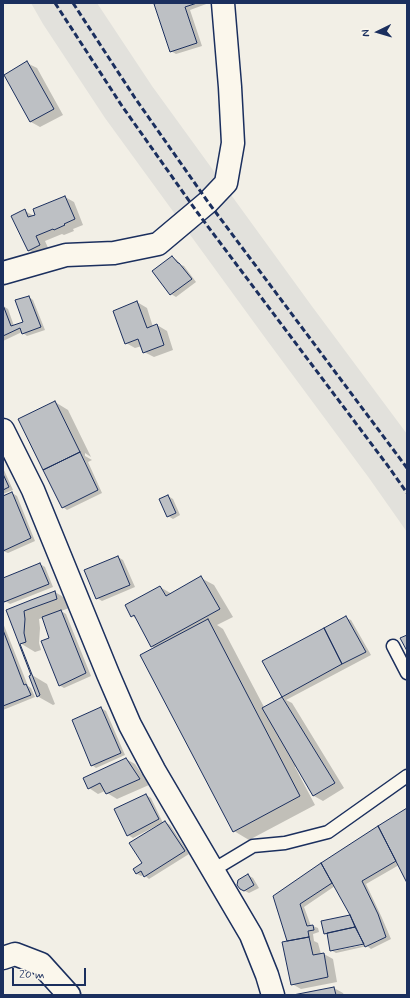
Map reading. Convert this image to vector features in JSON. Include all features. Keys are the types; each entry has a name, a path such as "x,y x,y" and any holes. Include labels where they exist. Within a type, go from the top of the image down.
{"main road":[{"path":"3,273 66,255 114,252 158,244 208,202 226,183 233,143 223,3"},
{"path":"3,430 33,490 130,725 154,770 252,935 273,995"},
{"path":"3,958 15,954 41,964 69,995"}],"lane":[{"path":"394,646 407,673"},
{"path":"213,870 253,846 285,844 328,832 407,776"}],"shaded area":[{"path":"31,3 97,3 152,86 407,434 407,532 105,118 43,24"}],"building":[{"path":"197,3 185,7 197,43 170,52 154,4"},
{"path":"27,61 54,109 30,122 4,75"},
{"path":"65,196 75,219 54,230 53,229 36,236 40,245 28,251 11,216 25,209 28,217 35,215 33,209"},
{"path":"172,256 192,279 170,295 152,271"},
{"path":"29,296 41,327 22,334 20,328 3,336 3,305 11,326 23,322 15,300"},
{"path":"137,301 147,328 157,324 164,345 143,353 138,339 125,344 113,311"},
{"path":"55,401 80,452 43,470 18,419"},
{"path":"80,452 98,490 62,508 43,470"},
{"path":"3,474 9,487 3,490"},
{"path":"12,492 31,538 3,551 3,496"},
{"path":"168,495 176,513 167,517 159,499"},
{"path":"118,556 130,585 96,599 84,570"},
{"path":"40,563 49,584 4,602 3,578"},
{"path":"201,576 220,609 151,647 134,615 131,617 125,605 160,586 166,596"},
{"path":"55,591 57,599 24,611 24,633 26,642 20,644 40,695 37,697 29,676 31,675 6,610"},
{"path":"61,610 86,673 59,686 41,641 49,638 42,617"},
{"path":"346,616 366,652 342,664 324,628"},
{"path":"208,619 300,796 233,832 140,655"},
{"path":"324,628 342,664 282,697 262,661"},
{"path":"3,630 24,685 26,684 31,695 3,706"},
{"path":"407,635 407,651 400,638"},
{"path":"282,697 335,783 313,796 262,708"},
{"path":"101,707 121,753 91,766 72,720"},
{"path":"126,758 140,779 106,794 100,783 88,789 83,778"},
{"path":"146,794 159,819 127,836 114,809"},
{"path":"407,808 407,883 378,826"},
{"path":"165,821 185,851 144,877 141,871 136,874 133,869 142,863 129,843"},
{"path":"378,826 396,861 362,881 378,914 386,937 365,947 350,915 321,863"},
{"path":"321,863 332,883 300,904 307,926 313,925 314,930 308,931 309,937 287,941 273,896"},
{"path":"248,874 254,885 244,891 237,885 238,880"},
{"path":"350,915 355,927 324,934 321,921"},
{"path":"355,927 364,944 330,951 327,933"},
{"path":"309,937 313,955 324,953 328,977 291,985 282,942"},
{"path":"334,987 336,995 293,995"}],"railway":[{"path":"55,3 122,106 197,212 407,493"},
{"path":"73,3 135,98 208,202 407,468"}]}
